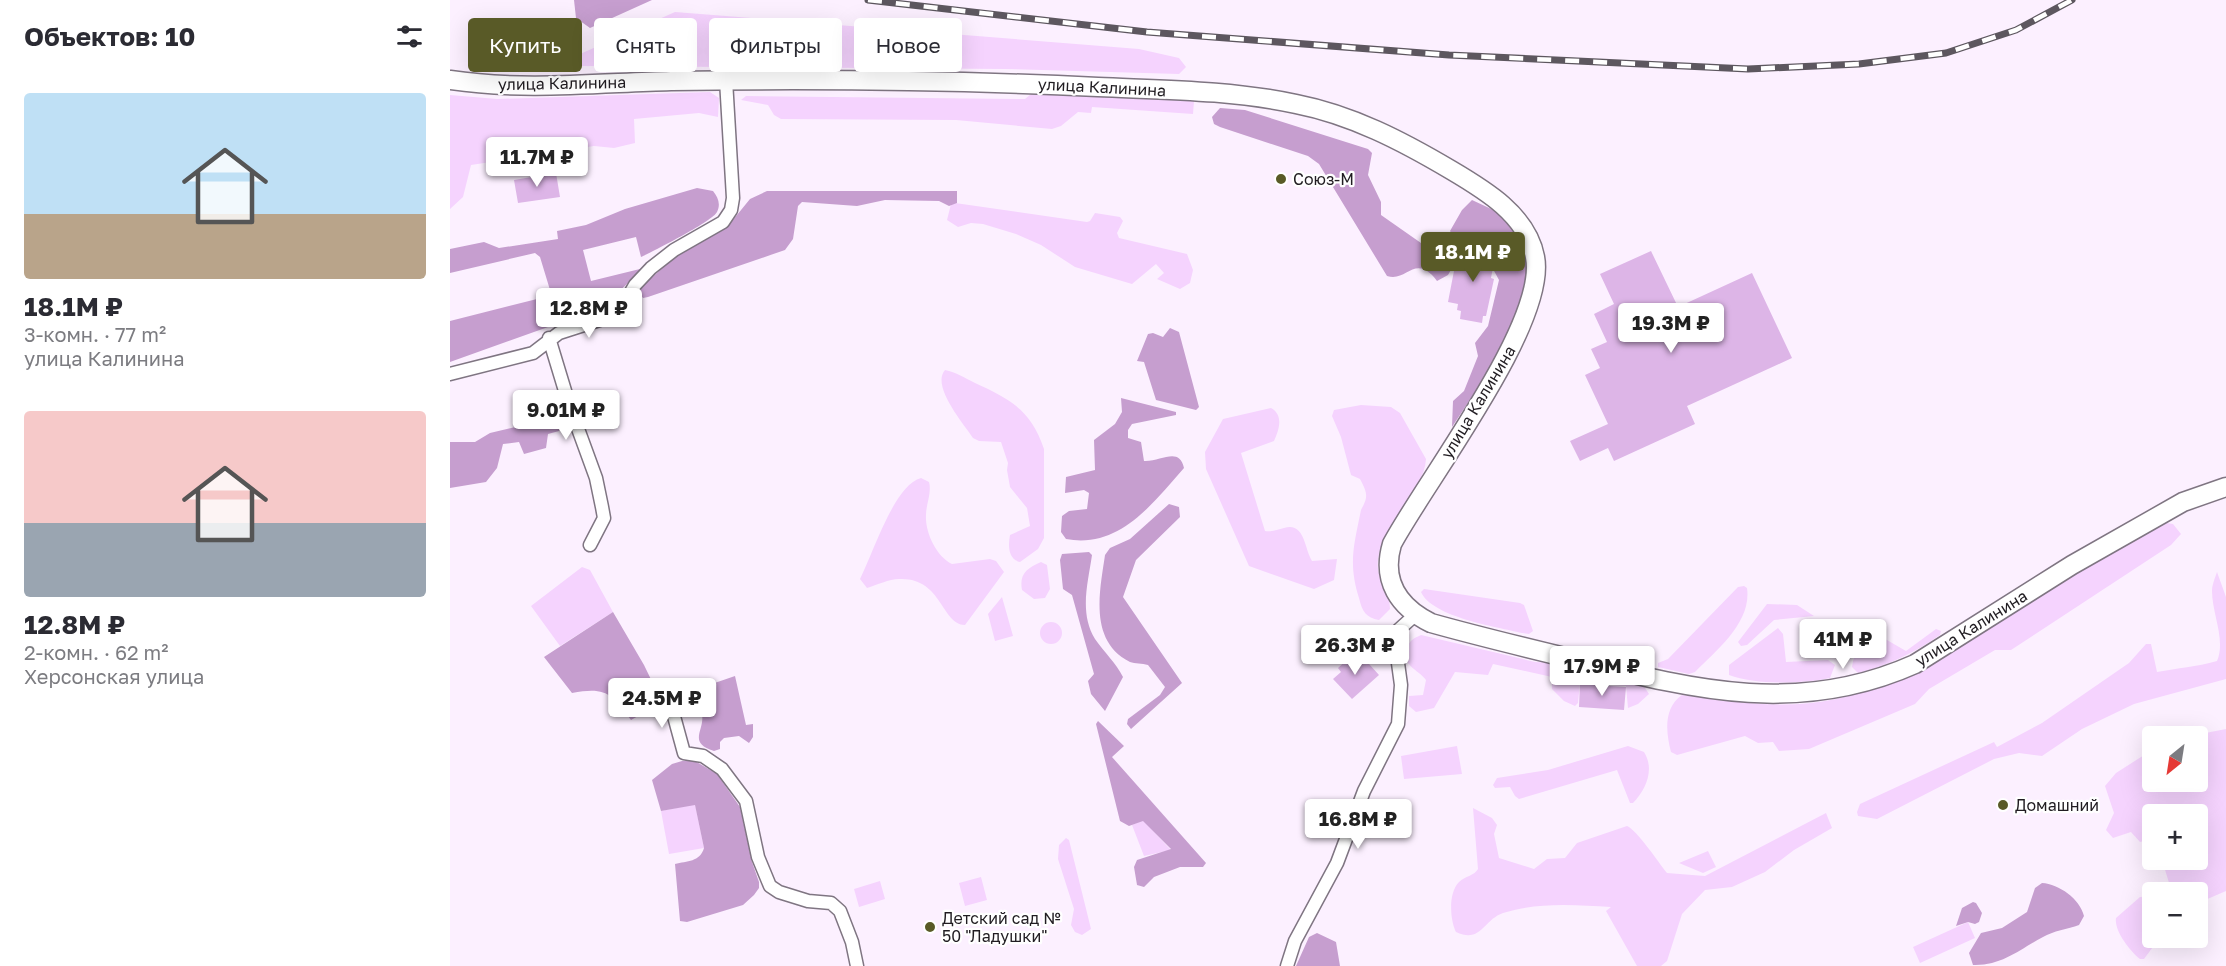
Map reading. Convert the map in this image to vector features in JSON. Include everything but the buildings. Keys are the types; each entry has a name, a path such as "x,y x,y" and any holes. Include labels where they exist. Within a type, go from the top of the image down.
{"main road":[{"name":"улица Калинина","path":"450,80 478,84 534,85 726,80 1021,83 1202,92 1298,104 1329,112 1398,139 1471,182 1506,207 1524,233 1535,257 1532,291 1510,351 1392,544 1388,559 1389,580 1395,592 1414,615 1431,623 1671,684 1740,694 1792,695 1835,690 1888,676 1915,664 2072,564 2183,502 2226,487"}],"street":[{"path":"450,374 533,353 549,339 618,314 635,285 651,268 674,250 723,222 731,210 733,198 726,80"},
{"path":"549,339 569,404 596,478 602,507 604,518 590,545"},
{"path":"1287,966 1295,941 1337,863 1353,814 1398,724 1401,685 1394,634 1414,615"},
{"path":"669,698 684,753 704,756 722,769 746,801 758,857 770,886 779,892 808,901 831,903 843,916 855,960 846,966"}],"shaded area":[{"path":"574,0 652,0 612,18 594,18 594,26 590,28 582,22 582,18 576,18"},
{"path":"675,12 750,18 709,18 709,67 697,67 697,18 661,18"},
{"path":"842,25 854,26 854,68 842,68"},
{"path":"962,35 1139,49 1179,58 1186,67 1179,74 962,69"},
{"path":"594,48 594,66 582,66 582,53"},
{"path":"1036,90 1190,97 1194,101 1193,114 1092,107 1091,113 1078,112 1061,126 1052,129 956,120 781,119 774,115 768,105 741,100 746,96 1025,99"},
{"path":"710,92 719,98 718,117 699,113 634,119 635,143 614,148 594,146 471,165 463,197 450,209 450,95 497,99"},
{"path":"1220,108 1245,110 1368,149 1372,153 1368,175 1381,202 1381,215 1431,250 1435,262 1452,268 1448,275 1437,281 1423,269 1417,269 1400,276 1387,276 1319,164 1308,156 1214,124 1212,117"},
{"path":"697,188 713,191 719,206 713,216 682,236 641,257 636,237 583,250 591,281 644,268 613,297 561,316 557,313 540,257 535,253 450,273 450,249 484,242 499,248 558,239 557,231 586,225 625,209"},
{"path":"767,191 957,191 957,203 949,206 939,201 885,200 857,206 802,202 798,206 793,239 785,250 643,298 640,288 675,257 728,226 750,199"},
{"path":"1472,200 1502,214 1518,236 1528,257 1528,274 1513,325 1494,363 1452,427 1453,401 1464,391 1478,356 1475,343 1488,326 1499,280 1493,269 1496,252 1459,245 1450,231 1462,210"},
{"path":"951,204 1087,222 1095,213 1120,217 1123,221 1117,233 1119,238 1187,254 1193,270 1190,283 1180,289 1157,279 1164,273 1156,264 1132,284 1075,267 1041,245 1016,234 983,224 971,223 958,227 947,220"},
{"path":"541,298 548,312 548,327 450,362 450,321"},
{"path":"1170,328 1179,332 1199,407 1196,410 1156,400 1144,362 1137,361 1148,334 1153,333 1163,337"},
{"path":"945,370 999,395 1018,407 1033,424 1039,436 1044,449 1044,538 1038,549 1020,562 1011,555 1009,539 1010,535 1030,526 1027,508 1010,487 1008,463 1001,442 979,441 973,438 950,404 942,385"},
{"path":"1121,398 1176,412 1176,415 1132,424 1128,430 1128,438 1141,442 1144,461 1174,456 1182,461 1184,468 1147,508 1119,530 1103,537 1085,540 1066,539 1061,532 1062,516 1069,511 1087,509 1089,493 1084,490 1065,493 1066,477 1095,470 1094,440 1115,424 1122,412"},
{"path":"1361,405 1391,407 1400,413 1426,459 1419,483 1389,531 1379,555 1378,570 1390,609 1379,620 1371,618 1363,610 1354,574 1354,544 1366,492 1360,479 1351,475 1341,437 1332,416 1334,410"},
{"path":"1271,408 1279,419 1279,428 1274,441 1241,453 1265,531 1291,527 1300,532 1312,561 1337,559 1334,580 1314,589 1249,566 1206,469 1205,452 1223,419"},
{"path":"549,419 554,420 561,427 559,431 548,434 546,448 524,454 519,442 503,444 497,468 486,482 450,488 450,442 475,442 490,433"},
{"path":"921,478 929,482 930,490 926,511 927,529 941,555 952,564 990,559 996,561 1004,572 965,625 957,623 932,592 913,580 895,579 867,588 860,579 893,506 911,483"},
{"path":"1169,504 1179,507 1180,517 1136,560 1123,597 1182,683 1131,729 1127,724 1128,719 1160,695 1165,687 1148,665 1130,662 1117,653 1102,628 1100,599 1105,555 1110,548 1130,539"},
{"path":"2167,523 2173,524 2181,534 2171,545 2011,650 1995,650 1929,689 1915,704 1809,749 1779,751 1773,742 1758,743 1745,736 1677,755 1671,752 1667,729 1669,714 1676,700 1682,695 1740,702 1798,704 1836,699 1869,690 1931,663 2076,573"},
{"path":"1089,552 1092,555 1086,598 1087,619 1095,639 1123,677 1105,711 1091,694 1088,681 1094,674 1072,595 1063,589 1060,560 1062,554"},
{"path":"1041,562 1047,565 1050,589 1045,598 1034,599 1022,590 1021,584 1025,572"},
{"path":"582,567 590,570 613,612 560,646 531,606"},
{"path":"2217,572 2226,597 2226,679 2134,704 2082,729 2042,756 2019,753 1994,759 1877,819 1858,816 1860,804 1994,742 1997,747 2042,723 2129,663 2146,644 2151,644 2157,672 2217,661 2220,644 2212,591"},
{"path":"1738,587 1747,588 1747,600 1739,624 1695,672 1689,674 1658,667 1658,663 1668,659"},
{"path":"1424,589 1520,603 1524,605 1533,631 1529,634 1522,633 1466,620 1427,601 1421,592"},
{"path":"1002,597 1013,636 995,641 988,614"},
{"path":"1767,604 1797,605 1814,616 1774,620 1747,645 1741,646 1738,642"},
{"path":"613,612 660,698 656,706 631,720 607,694 593,691 572,693 544,657"},
{"path":"1051,622 1059,625 1062,633 1059,641 1051,644 1043,641 1040,633 1043,625"},
{"path":"1778,628 1783,634 1786,662 1828,660 1835,665 1830,678 1779,682 1752,681 1729,675 1729,665"},
{"path":"1936,629 1941,631 1940,635 1901,658 1858,673 1852,667 1858,651 1874,638 1880,636 1906,651"},
{"path":"1421,635 1535,662 1556,663 1643,685 1649,694 1638,704 1628,708 1626,686 1580,683 1578,703 1575,706 1564,701 1552,689 1552,677 1493,664 1488,675 1455,672 1434,708 1416,712 1409,706 1409,696 1423,695 1426,680 1411,667 1406,654 1410,642"},
{"path":"735,676 746,725 753,724 753,737 749,743 739,736 724,738 720,742 720,749 714,751 706,748 699,740 702,714 696,695 703,687"},
{"path":"1098,721 1124,746 1112,757 1206,863 1203,867 1180,867 1154,877 1144,887 1137,885 1134,867 1137,860 1171,849 1143,821 1129,826 1120,821 1096,724"},
{"path":"2226,729 2226,891 2208,899 2208,882 2169,882 2165,870 2208,870 2208,804 2142,804 2142,842 2131,832 2113,838 2106,830 2114,813 2105,786 2116,773 2142,756 2142,792 2208,792 2208,732"},
{"path":"1457,746 1462,774 1404,779 1401,756"},
{"path":"1628,746 1644,752 1649,765 1648,779 1642,792 1633,803 1630,803 1617,770 1519,799 1510,787 1495,788 1493,785 1497,778 1548,770"},
{"path":"695,761 717,774 740,807 752,862 759,882 759,888 743,905 687,922 680,921 675,864 696,858 704,848 695,805 661,811 652,780 672,764"},
{"path":"695,804 704,848 669,854 661,811"},
{"path":"1473,808 1492,818 1497,825 1494,834 1499,858 1534,869 1547,859 1565,858 1577,843 1627,826 1642,840 1667,873 1705,876 1826,813 1832,828 1794,850 1765,872 1732,887 1705,890 1682,914 1667,961 1661,966 1637,966 1606,911 1611,907 1557,905 1530,907 1496,916 1477,933 1464,935 1456,932 1451,914 1455,887 1478,869"},
{"path":"1143,820 1171,850 1144,856 1132,825"},
{"path":"1066,838 1069,840 1091,929 1082,935 1075,932 1071,925 1074,909 1058,859 1059,845"},
{"path":"1708,851 1716,867 1703,873 1679,863"},
{"path":"981,877 987,900 965,906 959,883"},
{"path":"880,881 885,899 859,907 854,889"},
{"path":"2042,883 2062,889 2073,898 2084,916 2079,925 2047,935 2002,960 1973,965 1969,953 1981,933 2002,928 2027,912 2035,888"},
{"path":"2142,897 2142,948 2152,948 2144,959 2140,959 2127,946 2116,923 2116,918"},
{"path":"1973,902 1982,913 1979,922 1975,924 1968,922 1956,926 1962,908"},
{"path":"1968,922 1975,938 1920,963 1913,947"},
{"path":"1317,933 1336,942 1340,966 1296,966 1309,937"}],"railway":[{"path":"868,0 1147,32 1449,55 1748,69 1859,64 1946,53 2016,30 2072,0"}],"place":[{"name":"Союз-М","path":"1281,179"},
{"name":"Домашний","path":"2003,805"},
{"name":"Детский сад № 50 \"Ладушки\"","path":"930,927"}]}
